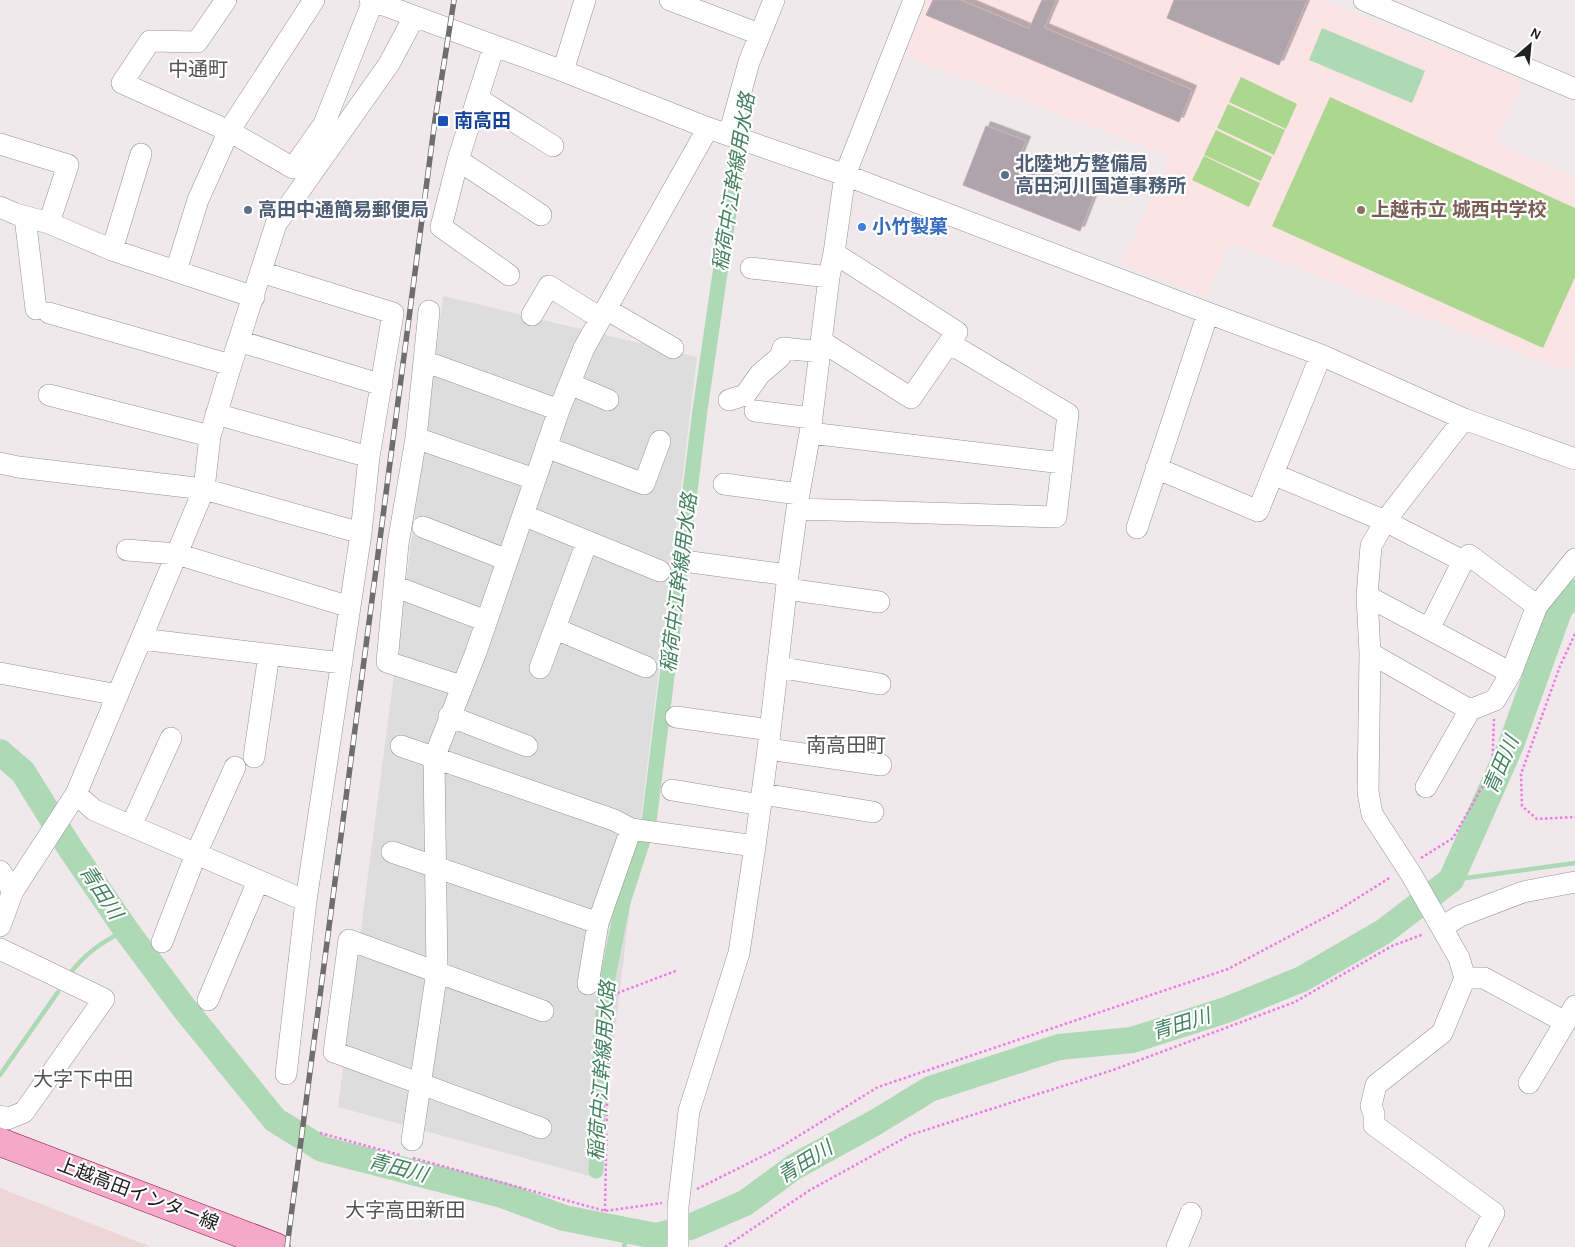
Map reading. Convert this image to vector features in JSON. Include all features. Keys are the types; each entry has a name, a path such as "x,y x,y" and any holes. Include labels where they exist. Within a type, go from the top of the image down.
{"main road":[{"name":"上越高田インター線","path":"0,1142 276,1247"}],"street":[{"path":"226,0 197,42 150,41 122,83 229,131 293,168 324,124 372,1 450,28 708,128 846,175 1321,355 1464,419 1575,458"},
{"path":"176,271 198,200 229,131 314,0"},
{"path":"563,71 585,0"},
{"path":"670,0 760,34"},
{"path":"729,135 748,62 774,0"},
{"path":"678,1247 678,1202 689,1111 740,953 762,800 787,582 829,277 846,175 914,0"},
{"path":"1364,0 1575,89"},
{"path":"0,926 13,891 71,801 118,695 204,489 210,436 276,224 389,64 414,17"},
{"path":"494,46 458,160 441,227 509,275"},
{"path":"477,98 553,146"},
{"path":"412,1140 437,971 434,758 476,652 534,479 584,348 708,128"},
{"path":"0,144 68,165 49,223"},
{"path":"112,250 142,154"},
{"path":"458,160 541,215"},
{"path":"0,207 25,217 49,223 112,250 254,297"},
{"path":"25,217 42,311 231,365"},
{"path":"729,400 745,396 760,374 780,357 783,348 820,347 911,398 957,332 834,253"},
{"path":"750,268 829,277"},
{"path":"261,272 393,313 369,457 361,533 306,901 286,1074"},
{"path":"532,315 549,286 673,348"},
{"path":"429,311 416,438 398,544 387,662 461,686"},
{"path":"1137,528 1208,313"},
{"path":"239,341 382,385"},
{"path":"724,484 798,502 1056,517 1068,414 949,343"},
{"path":"1156,468 1258,510 1321,355"},
{"path":"424,361 559,410"},
{"path":"570,384 608,400"},
{"path":"49,395 210,436"},
{"path":"755,410 810,425 1062,464"},
{"path":"216,414 369,457"},
{"path":"1464,419 1385,521 1371,546 1367,596 1370,653 1368,792 1372,814 1460,958 1465,978 1442,1033 1376,1085 1371,1106 1374,1125 1494,1213 1476,1247"},
{"path":"416,438 534,479"},
{"path":"546,448 644,484 660,441"},
{"path":"0,463 18,467 204,489 361,533"},
{"path":"1273,474 1385,521 1463,562"},
{"path":"523,515 660,571"},
{"path":"423,527 507,560"},
{"path":"540,668 587,542"},
{"path":"127,550 177,554 350,607"},
{"path":"1429,629 1463,562 1469,555 1536,606"},
{"path":"1426,787 1470,710 1495,700 1511,673 1536,606 1575,559"},
{"path":"691,562 879,602"},
{"path":"394,586 486,621"},
{"path":"1367,596 1511,673"},
{"path":"556,629 646,667"},
{"path":"141,639 342,663"},
{"path":"1370,653 1470,710"},
{"path":"254,758 269,654"},
{"path":"777,667 880,684"},
{"path":"0,673 118,695"},
{"path":"450,716 527,746"},
{"path":"676,717 881,765"},
{"path":"131,826 171,738"},
{"path":"401,746 614,820 631,830 755,846"},
{"path":"162,942 196,854 235,767"},
{"path":"672,790 874,812"},
{"path":"71,801 306,901"},
{"path":"588,984 598,923 631,830"},
{"path":"392,852 598,923"},
{"path":"0,871 13,891"},
{"path":"208,1000 258,881"},
{"path":"1440,924 1523,892 1575,882"},
{"path":"541,1128 334,1052 349,940 543,1011"},
{"path":"0,950 104,999 24,1112 7,1119 0,1116"},
{"path":"1465,978 1484,978 1570,1014 1529,1083"},
{"path":"1177,1247 1191,1214"}],"path":[{"path":"1575,634 1560,666 1521,774 1522,806 1537,819 1575,817"},
{"path":"320,1132 605,1211 678,1202 779,1148 878,1087 1228,969 1408,871 1453,838 1492,770 1495,700"},
{"path":"725,1247 810,1190 910,1135 1113,1070 1295,1002 1392,946 1440,924"},
{"path":"605,1211 608,1049 615,994 678,970"}],"shaded area":[{"name":"上越市立 城西中学校","path":"927,0 1322,0 1523,81 1494,142 1575,178 1575,358 1568,371 1230,242 1205,296 1123,263 1171,156 906,56"},
{"path":"1322,28 1425,71 1412,103 1309,60"},
{"path":"1241,77 1297,104 1286,129 1229,102"},
{"path":"1330,97 1575,208 1575,277 1543,348 1272,226"},
{"path":"1228,104 1285,130 1274,155 1217,128"},
{"path":"1216,130 1272,157 1261,181 1204,155"},
{"path":"1204,156 1260,183 1249,207 1192,180"},
{"path":"443,296 697,357 597,1178 338,1107"},
{"path":"0,1188 151,1247 0,1247"}],"building":[{"path":"933,0 960,0 1029,29 1042,0 1056,0 1044,28 1192,90 1179,122 926,15"},
{"path":"1174,0 1307,0 1279,65 1167,18"},
{"name":"北陸地方整備局 高田河川国道事務所","path":"986,126 1026,141 1016,165 1094,195 1080,231 963,185"}],"waterway":[{"name":"稲荷中江幹線用水路","path":"596,1171 601,1032 607,982 623,902 649,822 700,410 741,130"},
{"name":"青田川","path":"0,752 23,772 70,848 126,930 184,1008 275,1120 322,1149 502,1195 564,1218 656,1236 690,1227 745,1203 794,1167 876,1122 930,1089 1059,1047 1132,1040 1226,1010 1302,979 1383,932 1451,880 1511,745 1560,608 1575,592"},
{"path":"1451,880 1575,863"},
{"path":"69,975 81,960 94,949 126,930"},
{"path":"0,1075 58,992"},
{"path":"624,1247 629,1231"}],"railway":[{"path":"287,1247 435,120 454,0"}],"place":[{"name":"南高田","path":"443,121"},
{"name":"北陸地方整備局 高田河川国道事務所","path":"1005,175"},
{"name":"高田中通簡易郵便局","path":"248,210"},
{"name":"上越市立 城西中学校","path":"1361,210"},
{"name":"小竹製菓","path":"862,227"}],"district":[{"name":"中通町","path":"198,69"},
{"name":"南高田町","path":"846,745"},
{"name":"大字下中田","path":"83,1079"},
{"name":"大字高田新田","path":"405,1210"}]}
